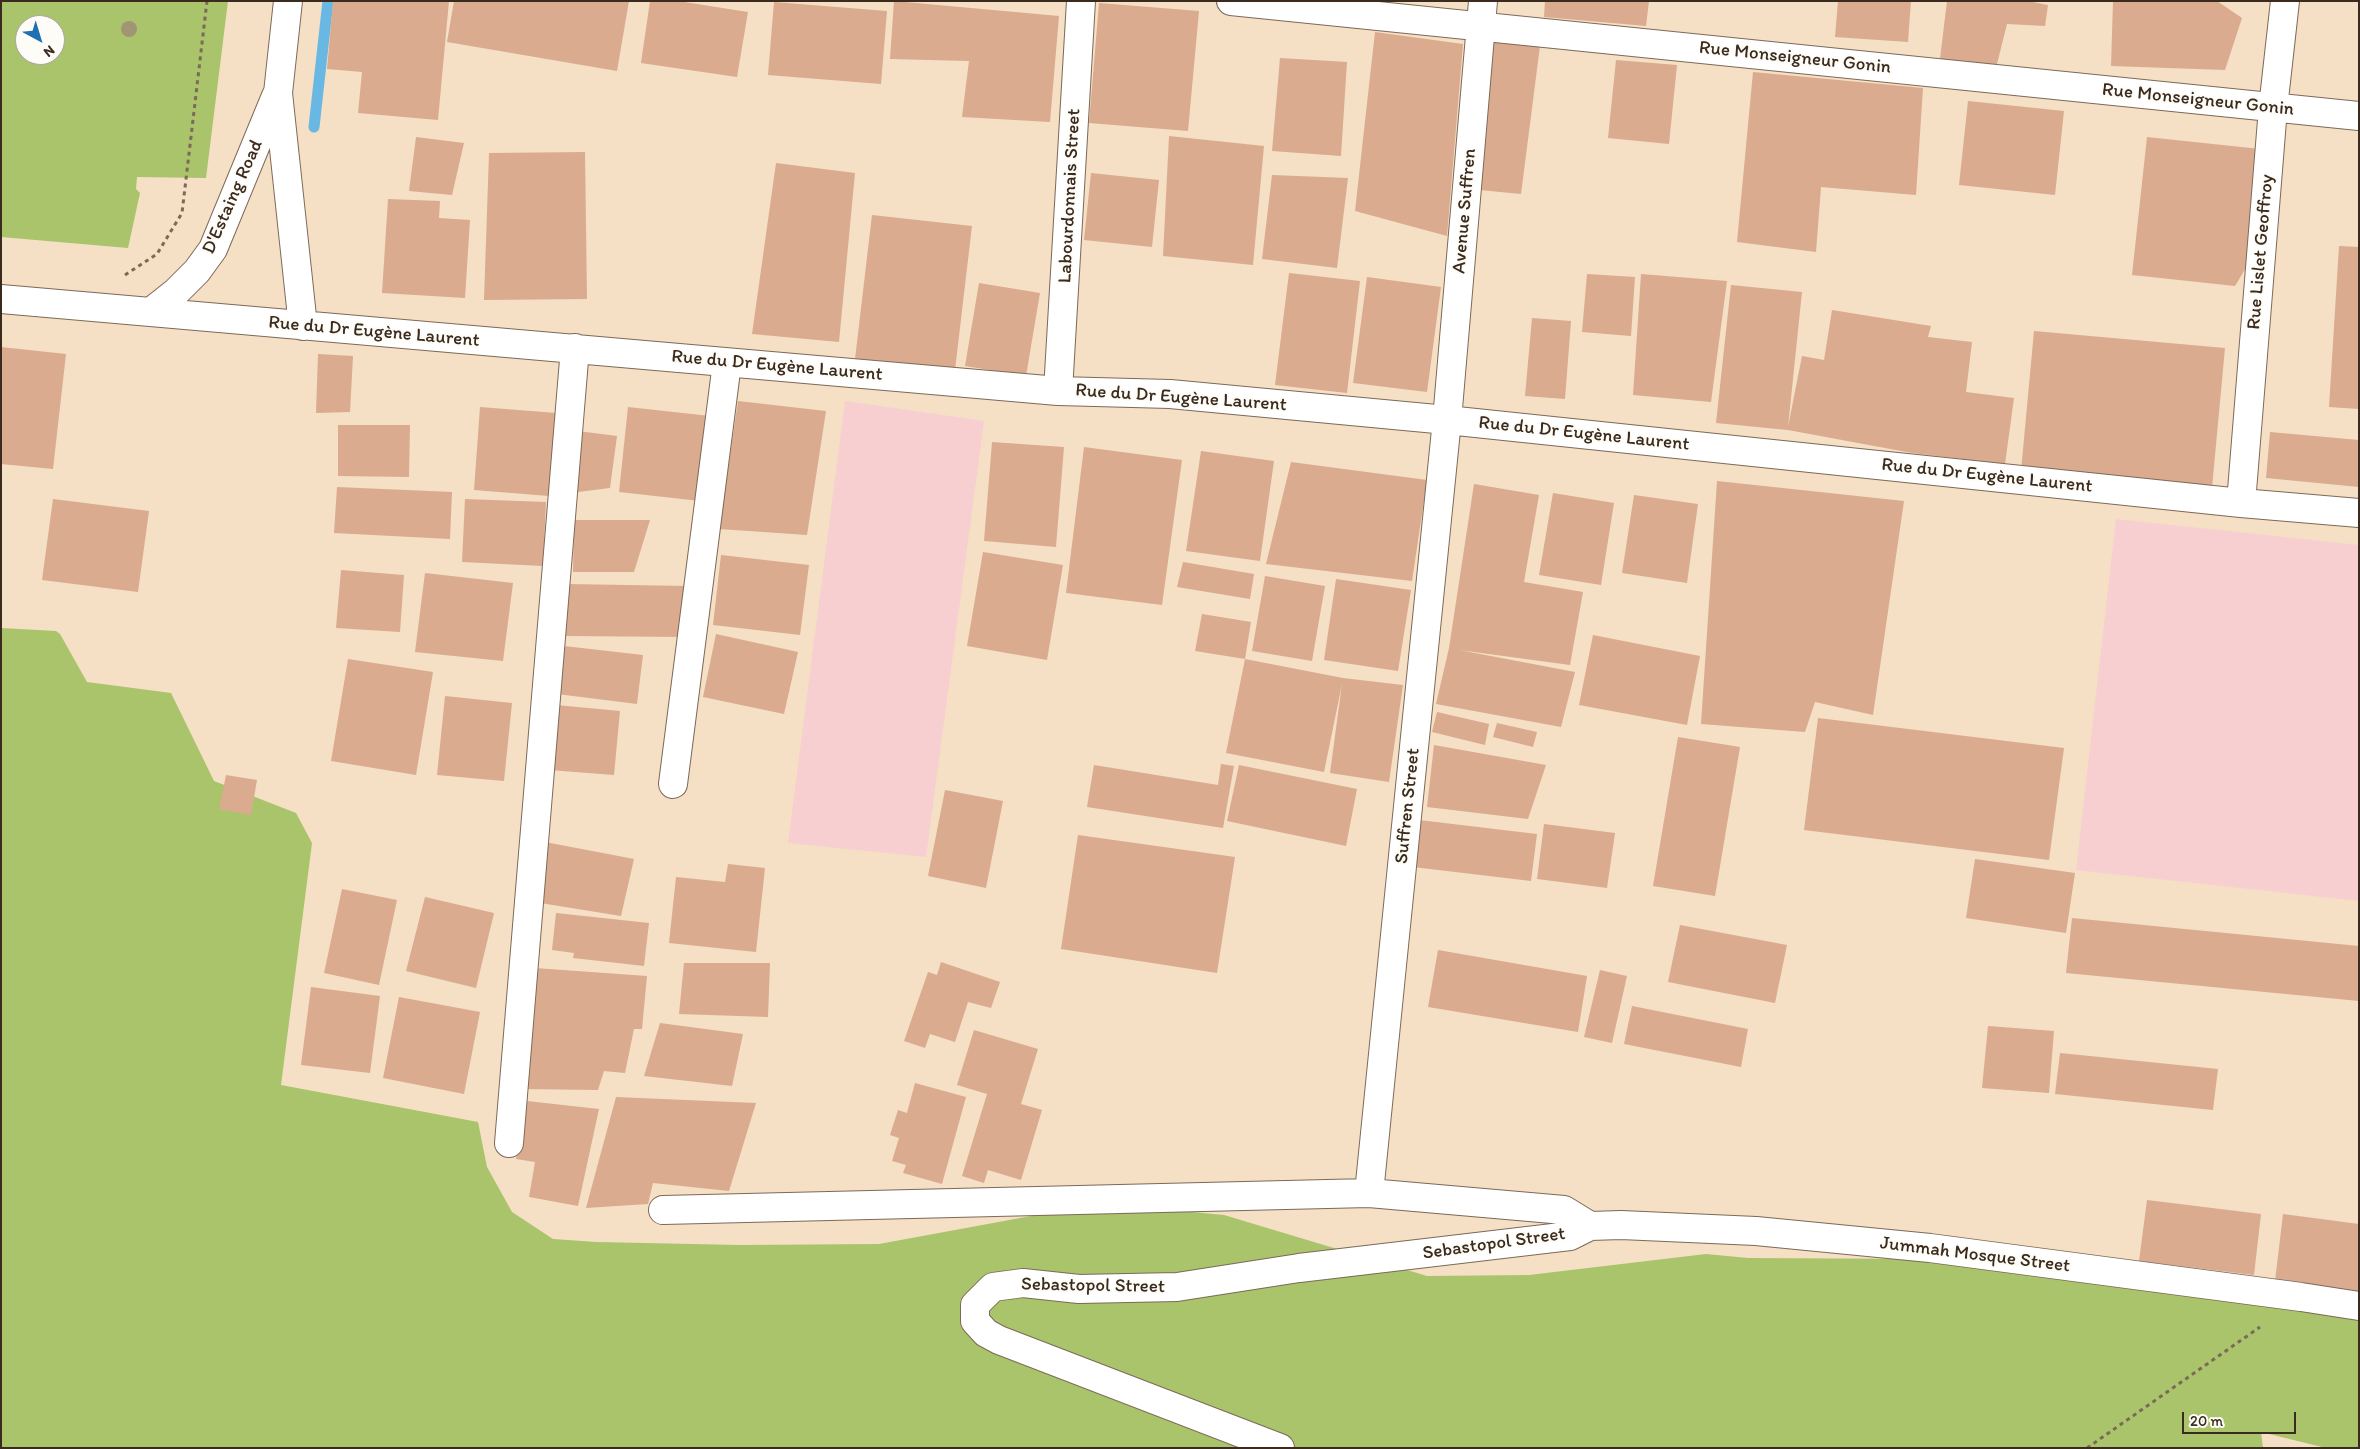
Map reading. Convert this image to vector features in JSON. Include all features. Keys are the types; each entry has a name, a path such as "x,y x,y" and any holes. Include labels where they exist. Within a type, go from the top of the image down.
{"street":[{"name":"D'Estaing Road","path":"288,1 278,93 303,326"},
{"name":"Labourdonnais Street","path":"1058,391 1081,1"},
{"name":"Rue Monseigneur Gonin","path":"1231,1 1482,13 2273,108 2359,116"},
{"name":"Rue Lislet Geoffroy","path":"2241,503 2273,108 2285,1"},
{"name":"Avenue Suffren","path":"1447,420 1482,13"},
{"name":"D'Estaing Road","path":"152,312 176,292 197,270 213,248 278,93"},
{"name":"Rue du Dr Eugène Laurent","path":"1,299 1058,391 1170,394 1447,420 2359,514"},
{"path":"509,1142 575,348"},
{"path":"674,784 727,363"},
{"name":"Suffren Street","path":"1369,1193 1447,420"},
{"path":"663,1210 1369,1193 1564,1210 1590,1226"},
{"name":"Jummah Mosque Street","path":"1590,1226 1756,1231 1930,1248 2301,1296 2359,1306"},
{"name":"Sebastopol Street","path":"1280,1448 999,1340 986,1333 975,1321 976,1305 992,1287 1023,1283 1079,1289 1177,1287 1299,1268 1570,1236 1590,1226"}],"path":[{"path":"123,276 157,254 182,213 207,1"},
{"path":"2087,1448 2224,1354 2301,1296"}],"shaded area":[{"path":"845,401 984,421 926,857 788,843"},
{"path":"2116,519 2359,545 2359,901 2076,870"}],"green space":[{"path":"1,1 228,1 206,178 137,177 136,189 140,193 128,248 1,237"},
{"path":"1,628 56,631 60,634 87,682 171,693 214,781 296,813 312,843 281,1085 478,1122 487,1167 512,1212 553,1239 596,1242 741,1245 879,1244 1042,1214 1127,1206 1224,1215 1427,1276 1529,1275 1706,1254 1748,1258 1922,1259 2359,1319 2359,1448 2326,1448 2261,1432 2263,1448 1,1448"}],"building":[{"path":"333,1 449,1 438,120 358,113 362,72 327,69"},
{"path":"454,1 629,1 617,71 447,42"},
{"path":"650,1 678,1 748,12 737,77 641,63"},
{"path":"894,1 1059,16 1050,122 962,117 969,61 890,59"},
{"path":"1545,1 1649,1 1646,26 1544,17"},
{"path":"1838,1 1911,1 1908,42 1835,37"},
{"path":"1947,1 2027,1 2048,5 2045,26 2007,24 1995,72 1939,67"},
{"path":"2113,1 2217,1 2242,18 2225,70 2111,66"},
{"path":"774,2 887,11 881,84 768,75"},
{"path":"1099,3 1199,11 1188,131 1089,123"},
{"path":"1375,32 1463,44 1447,236 1355,211"},
{"path":"1485,42 1540,46 1521,194 1469,189"},
{"path":"1280,58 1347,62 1341,156 1272,151"},
{"path":"1616,60 1677,65 1669,144 1608,138"},
{"path":"1753,72 1923,88 1916,195 1821,187 1816,252 1737,242"},
{"path":"1968,101 2064,111 2055,195 1959,185"},
{"path":"1169,136 1264,146 1253,265 1163,256"},
{"path":"416,137 464,143 452,195 409,191"},
{"path":"2147,137 2260,149 2247,266 2235,286 2132,275"},
{"path":"585,152 587,299 484,300 489,153"},
{"path":"776,163 855,173 839,342 752,334"},
{"path":"1091,173 1159,180 1152,247 1084,240"},
{"path":"1272,175 1348,178 1337,268 1262,259"},
{"path":"388,199 440,201 439,218 470,220 465,298 382,293"},
{"path":"872,215 972,226 955,370 855,359"},
{"path":"2339,246 2359,247 2359,409 2329,407"},
{"path":"1289,273 1360,281 1347,393 1275,385"},
{"path":"1587,274 1635,277 1631,336 1582,332"},
{"path":"1641,274 1727,281 1711,402 1633,395"},
{"path":"1367,277 1441,287 1427,392 1353,383"},
{"path":"979,283 1040,293 1026,376 965,366"},
{"path":"1731,285 1802,292 1788,427 1802,356 1824,360 1832,310 1931,326 1928,337 1972,342 1966,392 2014,398 2005,464 1912,453 1788,430 1716,423"},
{"path":"1532,318 1571,321 1565,399 1525,396"},
{"path":"2034,331 2225,348 2212,488 2021,471"},
{"path":"1,347 66,354 53,469 1,464"},
{"path":"318,354 353,356 350,412 316,413"},
{"path":"738,401 826,411 807,535 719,529"},
{"path":"480,407 556,413 549,496 474,490"},
{"path":"628,407 710,416 700,501 619,492"},
{"path":"338,425 410,425 409,477 338,476"},
{"path":"578,431 617,436 610,488 570,493"},
{"path":"2270,432 2359,440 2359,487 2266,478"},
{"path":"992,442 1064,447 1056,547 984,541"},
{"path":"1084,447 1182,460 1162,605 1066,593"},
{"path":"1201,451 1274,461 1260,561 1186,551"},
{"path":"1291,462 1427,480 1412,581 1266,564"},
{"path":"1717,481 1904,501 1873,715 1815,702 1805,732 1701,724"},
{"path":"1474,484 1539,495 1524,582 1583,592 1570,665 1459,650 1575,672 1561,727 1436,704 1449,648"},
{"path":"337,487 452,492 450,539 334,533"},
{"path":"1553,493 1614,503 1601,585 1539,575"},
{"path":"1634,495 1698,504 1687,583 1622,573"},
{"path":"53,499 149,511 138,592 42,580"},
{"path":"465,499 546,502 543,566 462,562"},
{"path":"574,520 650,520 634,572 573,572"},
{"path":"983,552 1063,565 1047,660 967,646"},
{"path":"721,555 809,565 800,635 713,625"},
{"path":"1183,562 1254,574 1250,599 1177,587"},
{"path":"341,570 404,575 400,632 336,628"},
{"path":"425,573 513,583 503,661 415,652"},
{"path":"1265,576 1325,586 1312,661 1252,651"},
{"path":"1336,579 1411,590 1398,671 1324,660"},
{"path":"566,584 688,586 686,637 565,636"},
{"path":"1202,614 1251,622 1245,659 1195,651"},
{"path":"716,634 798,652 784,714 703,697"},
{"path":"1593,635 1700,656 1687,725 1579,705"},
{"path":"564,646 643,655 637,704 557,694"},
{"path":"348,659 433,672 416,775 331,761"},
{"path":"1245,659 1343,678 1403,685 1389,782 1330,773 1342,684 1324,772 1226,753"},
{"path":"445,696 512,703 504,781 437,775"},
{"path":"556,705 620,711 614,775 549,770"},
{"path":"1437,712 1489,724 1485,745 1432,732"},
{"path":"1818,718 2064,748 2049,860 1804,830"},
{"path":"1497,723 1537,732 1533,747 1493,737"},
{"path":"1678,737 1740,747 1715,896 1653,886"},
{"path":"1434,745 1546,765 1528,819 1427,807"},
{"path":"1221,764 1234,766 1223,828 1087,807 1094,765 1218,785"},
{"path":"1239,765 1357,789 1346,846 1227,821"},
{"path":"226,775 257,780 251,815 219,809"},
{"path":"945,790 1003,801 986,888 928,876"},
{"path":"1419,820 1537,834 1531,881 1413,867"},
{"path":"1544,824 1615,833 1607,888 1537,879"},
{"path":"1078,835 1235,857 1217,973 1061,949"},
{"path":"545,842 634,859 621,916 534,902"},
{"path":"1975,859 2075,873 2066,933 1966,918"},
{"path":"728,864 765,868 756,952 669,943 676,877 725,882"},
{"path":"342,889 397,900 379,985 324,973"},
{"path":"425,897 494,913 476,988 406,971"},
{"path":"556,913 649,923 644,966 573,958 574,953 552,950"},
{"path":"2072,918 2359,946 2359,1001 2066,973"},
{"path":"1680,925 1787,945 1775,1003 1668,982"},
{"path":"1438,950 1587,976 1578,1032 1428,1007"},
{"path":"941,962 1000,982 991,1008 968,1002 955,1042 930,1034 925,1048 904,1041 928,972 937,975"},
{"path":"684,963 770,963 768,1017 679,1014"},
{"path":"535,968 647,976 642,1029 634,1029 625,1073 604,1071 598,1090 520,1089"},
{"path":"1600,970 1627,976 1612,1043 1584,1037"},
{"path":"311,987 380,996 370,1073 301,1065"},
{"path":"399,997 480,1012 464,1094 383,1078"},
{"path":"1632,1006 1748,1029 1741,1067 1624,1044"},
{"path":"660,1023 743,1034 732,1086 644,1076"},
{"path":"1988,1026 2054,1031 2049,1093 1982,1088"},
{"path":"974,1030 1038,1049 1021,1104 1042,1110 1021,1180 988,1170 984,1183 962,1176 987,1094 957,1085"},
{"path":"2060,1053 2218,1069 2213,1110 2055,1094"},
{"path":"915,1083 966,1097 942,1184 903,1173 906,1165 892,1161 899,1138 890,1135 898,1110 907,1113"},
{"path":"616,1097 756,1103 729,1191 653,1183 648,1204 586,1208"},
{"path":"527,1101 599,1109 578,1206 529,1197 535,1162 516,1159"},
{"path":"2147,1200 2261,1214 2254,1275 2139,1261"},
{"path":"2283,1214 2359,1224 2359,1292 2275,1281"}],"waterway":[{"path":"314,127 328,1"}]}
